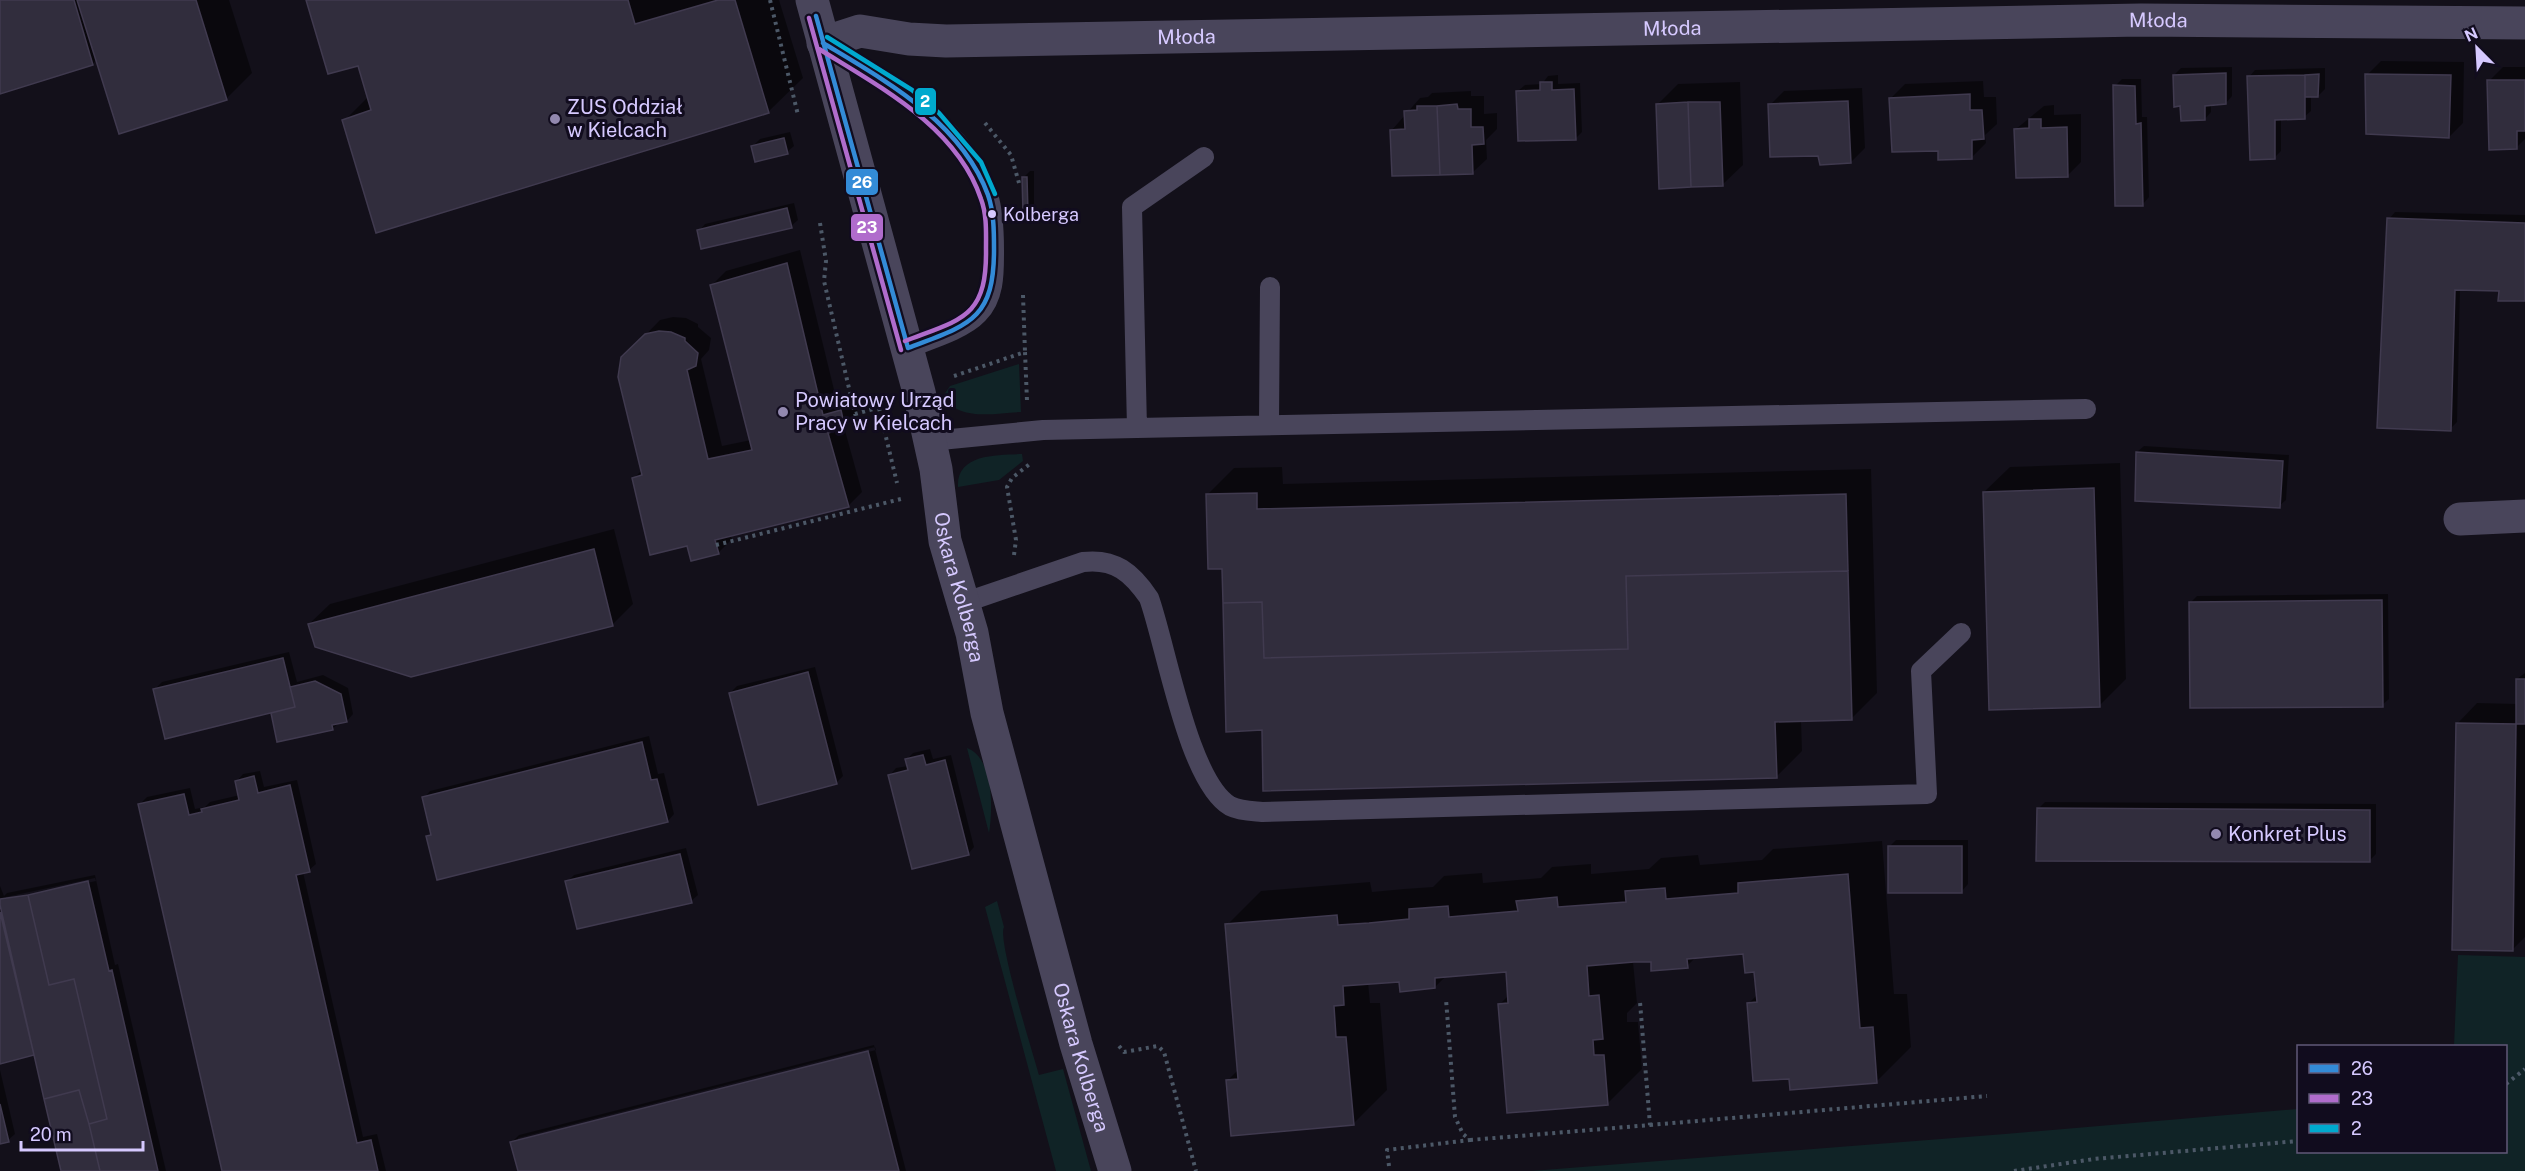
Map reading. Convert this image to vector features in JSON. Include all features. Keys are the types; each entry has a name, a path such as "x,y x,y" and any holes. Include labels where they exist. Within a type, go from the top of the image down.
{"street":[{"name":"Oskara Kolberga","path":"812,0 908,348 930,441 945,541 972,633 987,713 1076,1044 1115,1171"},
{"name":"Młoda","path":"824,43 860,31 909,39 945,41 2141,20 2525,23"},
{"path":"2460,519 2525,516"}],"lane":[{"path":"824,43 908,96 934,118 975,166 988,197 994,244 994,271 990,296 978,314 964,324 908,348"},
{"path":"1137,428 1132,207 1204,157"},
{"path":"1269,424 1270,287"},
{"path":"930,441 1029,432 1269,424 2086,409"},
{"path":"963,603 1083,562 1097,560 1126,570 1149,598 1187,733 1207,778 1216,793 1230,806 1241,810 1262,812 1927,794 1921,671 1961,633"}],"path":[{"path":"770,0 798,115"},
{"path":"977,116 1011,155 1019,186"},
{"path":"1023,292 1025,352"},
{"path":"1008,588 1016,540 1007,487 1012,478 1031,463 1027,402"},
{"path":"716,545 901,500 879,408"},
{"path":"1446,999 1455,1117 1463,1134 1470,1140"},
{"path":"1640,1002 1650,1125"},
{"path":"1116,1038 1120,1049 1124,1052 1158,1046 1164,1052 1196,1171"},
{"path":"2507,1083 2525,1070"},
{"path":"1389,1166 1387,1150 1470,1140 1987,1096"},
{"path":"2014,1171 2094,1159 2297,1141"}],"green space":[{"path":"1019,364 1021,412 968,413 958,410 943,396 950,386"},
{"path":"1022,454 1023,461 999,480 958,487 959,476 971,462 991,456"},
{"path":"967,748 976,754 987,773 991,798 989,833"},
{"path":"997,901 1004,927 1003,936 1010,974 1039,1075 1063,1069 1091,1171 1056,1171 985,907"},
{"path":"2458,955 2525,957 2525,1171 1531,1171 2297,1109 2297,1153 2507,1153 2507,1045 2454,1045"}],"building":[{"path":"0,0 74,0 93,65 0,94"},
{"path":"77,0 196,0 227,100 119,134"},
{"path":"306,0 628,0 635,24 718,0 735,0 769,113 376,233 342,120 371,110 358,66 328,74"},
{"path":"2226,73 2226,104 2205,106 2205,120 2181,121 2180,106 2174,107 2173,75"},
{"path":"2319,74 2318,97 2305,97 2305,75"},
{"path":"2365,74 2451,75 2449,138 2366,134"},
{"path":"2305,75 2305,119 2275,120 2275,159 2250,160 2247,76"},
{"path":"2487,80 2525,80 2525,131 2517,131 2517,149 2489,150"},
{"path":"1540,82 1552,82 1552,90 1574,89 1576,140 1518,141 1516,91 1540,90"},
{"path":"2113,85 2135,86 2136,124 2141,123 2143,206 2115,206"},
{"path":"1970,94 1970,110 1982,110 1984,139 1972,140 1972,159 1938,160 1938,151 1892,152 1889,98"},
{"path":"1848,101 1851,163 1820,165 1818,156 1770,157 1768,104"},
{"path":"1688,102 1720,102 1723,186 1691,187"},
{"path":"1688,102 1691,187 1659,189 1656,104"},
{"path":"1457,104 1458,109 1471,109 1471,127 1483,127 1484,144 1472,145 1473,174 1440,175 1437,106"},
{"path":"1417,106 1437,106 1440,175 1392,176 1390,130 1405,129 1404,111 1417,110"},
{"path":"2029,119 2041,119 2041,128 2067,127 2068,177 2016,178 2014,129 2029,128"},
{"path":"784,138 788,154 755,162 751,146"},
{"path":"1022,177 1027,177 1028,213 1023,213"},
{"path":"787,208 792,228 701,249 697,230"},
{"path":"2387,218 2525,223 2525,301 2498,301 2499,291 2455,290 2451,431 2377,428"},
{"name":"Powiatowy Urząd Pracy w Kielcach","path":"787,263 823,415 841,410 845,428 828,433 849,507 715,540 719,554 691,561 687,546 650,555 632,478 642,475 618,377 621,357 645,334 659,331 671,332 685,338 685,341 698,353 696,366 687,370 708,459 752,450 710,285"},
{"path":"2136,452 2283,461 2280,508 2135,501"},
{"path":"2094,488 2100,707 1989,710 1983,492"},
{"path":"1257,493 1257,509 1846,494 1848,571 1626,576 1628,649 1264,658 1262,602 1223,603 1222,569 1208,569 1206,494"},
{"path":"594,549 613,626 411,677 315,647 308,624"},
{"path":"1848,571 1852,720 1775,722 1777,778 1263,791 1262,730 1226,732 1223,603 1262,602 1264,658 1628,649 1626,576"},
{"path":"2382,600 2383,707 2190,708 2189,602"},
{"path":"283,658 295,707 165,739 153,689"},
{"path":"808,672 837,784 758,805 729,693"},
{"path":"2516,679 2525,679 2525,724 2516,724"},
{"path":"315,681 341,694 347,722 332,725 333,730 277,742 271,713 295,707 290,687"},
{"path":"2456,723 2516,724 2513,951 2452,950"},
{"path":"642,742 651,780 657,779 668,822 437,880 426,836 431,835 422,797"},
{"path":"923,755 926,765 945,760 969,855 912,869 888,775 908,770 905,759"},
{"path":"254,776 258,793 290,785 310,872 296,875 357,1143 371,1140 378,1171 222,1171 138,804 184,794 189,815 202,812 201,809 239,800 235,781"},
{"path":"2037,808 2370,810 2370,862 2036,861"},
{"path":"1888,846 1962,846 1962,893 1888,893"},
{"path":"680,854 692,903 577,929 565,881"},
{"path":"1848,874 1860,1028 1873,1027 1877,1083 1790,1090 1789,1079 1753,1081 1747,1003 1757,1002 1754,972 1745,973 1743,954 1687,959 1688,968 1651,971 1651,962 1634,962 1587,966 1589,996 1599,995 1603,1039 1593,1040 1594,1055 1604,1055 1608,1105 1507,1113 1498,1004 1508,1003 1506,972 1435,978 1435,988 1400,992 1399,982 1343,986 1344,1005 1334,1006 1336,1037 1346,1037 1354,1125 1231,1136 1226,1080 1238,1079 1225,924 1337,915 1338,925 1369,923 1409,919 1409,909 1448,906 1449,917 1518,911 1516,901 1557,897 1558,907 1626,902 1625,891 1665,888 1666,899 1738,893 1738,883"},
{"path":"88,881 109,971 112,970 158,1171 100,1171 89,1124 107,1119 74,979 49,985 28,895"},
{"path":"28,895 49,985 74,979 107,1119 89,1124 79,1090 44,1099 0,905 0,899"},
{"path":"0,912 34,1055 0,1064"},
{"path":"868,1051 899,1171 518,1171 510,1142"},
{"path":"79,1090 100,1171 61,1171 44,1099"},
{"path":"0,1104 9,1142 0,1144"}],"transit line":[{"name":"26","path":"816,16 908,348"},
{"name":"23","path":"809,18 901,350"},
{"name":"2","path":"827,37 912,90 939,113 981,162 995,194"},
{"name":"26","path":"823,43 896,89 941,125 976,169 990,202 994,229 993,274 983,306 962,326 908,348"},
{"name":"23","path":"819,49 891,94 935,130 970,173 983,205 986,230 985,272 982,289 976,303 956,320 905,341"}],"place":[{"name":"ZUS Oddział w Kielcach","path":"555,119"},
{"name":"Kolberga","path":"992,214"},
{"name":"Powiatowy Urząd Pracy w Kielcach","path":"783,412"},
{"name":"Konkret Plus","path":"2216,834"}]}
